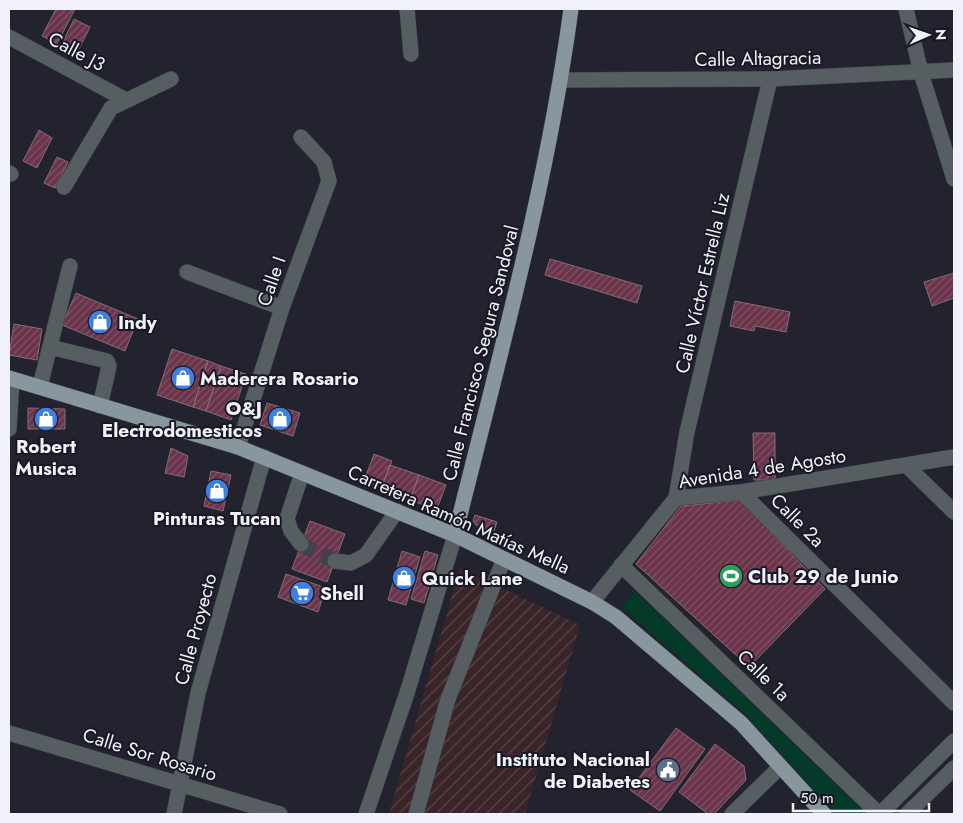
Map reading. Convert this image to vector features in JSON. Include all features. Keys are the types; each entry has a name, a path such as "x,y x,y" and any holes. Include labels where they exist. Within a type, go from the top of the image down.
{"main road":[{"name":"Calle Francisco Segura Sandoval","path":"456,535 535,212 561,80 571,9"},
{"name":"Carretera Ramón Matías Mella","path":"10,379 40,386 238,447 456,535 592,602 616,617 741,723 824,814"}],"street":[{"path":"407,9 411,54"},
{"path":"906,9 921,72 954,179"},
{"name":"Calle J3","path":"9,37 126,100"},
{"name":"Calle Altagracia","path":"561,80 770,79 954,70"},
{"path":"64,187 111,108 171,79"},
{"name":"Calle Víctor Estrella Liz","path":"676,498 687,432 770,79"},
{"name":"Calle I","path":"238,447 282,308 328,181 324,162 301,136"},
{"path":"40,386 70,266"},
{"path":"187,272 282,308"},
{"path":"50,347 107,361 109,366 100,406"},
{"path":"9,429 10,379"},
{"name":"Calle Proyecto","path":"174,814 198,693 264,457"},
{"name":"Avenida 4 de Agosto","path":"592,602 676,498 741,492 954,457"},
{"path":"906,465 954,512"},
{"path":"301,544 291,531 287,519 302,473"},
{"name":"Calle 2a","path":"741,492 954,703"},
{"path":"335,561 351,563 366,555 397,511"},
{"name":"Calle Francisco Segura Sandoval","path":"366,814 407,693 456,535"},
{"path":"416,814 448,699 504,559"},
{"name":"Calle 1a","path":"621,565 879,814"},
{"name":"Calle Sor Rosario","path":"9,733 280,814"},
{"path":"879,814 954,741"},
{"path":"732,814 780,767"},
{"path":"907,814 954,768"}],"shaded area":[{"path":"460,568 580,625 525,814 389,814"}],"green space":[{"path":"635,591 866,814 836,814 746,715 622,607"}],"building":[{"path":"56,9 75,9 57,44 42,36"},
{"path":"74,19 90,27 78,51 62,44"},
{"path":"39,130 52,138 37,168 23,161"},
{"path":"57,157 68,162 55,188 44,183"},
{"path":"550,259 642,286 637,303 545,275"},
{"path":"954,273 954,298 932,306 924,282"},
{"name":"Indy","path":"76,293 138,319 125,351 62,325"},
{"path":"735,301 790,312 786,332 755,326 754,331 730,326"},
{"path":"14,324 42,329 37,360 9,355"},
{"name":"Maderera Rosario","path":"172,349 208,361 193,407 157,395"},
{"path":"208,361 221,366 206,411 193,407"},
{"path":"221,366 246,374 231,420 206,411"},
{"name":"O&J Electrodomesticos","path":"267,403 300,413 293,436 260,425"},
{"name":"Robert Musica","path":"28,408 65,409 65,429 28,429"},
{"path":"753,433 775,433 775,480 754,480"},
{"path":"171,448 188,456 184,477 165,473"},
{"path":"374,454 392,461 381,489 364,481"},
{"path":"390,465 419,475 410,500 381,489"},
{"name":"Pinturas Tucan","path":"211,471 231,475 223,511 204,506"},
{"path":"419,475 446,485 438,506 432,508 410,500"},
{"name":"Club 29 de Junio","path":"740,500 825,589 749,667 636,564 681,506"},
{"path":"475,515 497,522 494,531 476,525 473,521"},
{"name":"Shell","path":"310,521 345,534 327,582 292,569"},
{"name":"Quick Lane","path":"402,551 420,557 406,605 388,600"},
{"path":"425,551 438,555 424,603 411,599"},
{"name":"Shell","path":"286,574 326,588 318,612 278,597"},
{"name":"Instituto Nacional de Diabetes","path":"676,728 705,749 660,811 630,790"},
{"path":"715,744 744,766 746,780 714,814 708,814 679,792"}],"tunnel":[{"path":"301,544 335,561"}],"place":[{"name":"Indy","path":"100,322"},
{"name":"Maderera Rosario","path":"183,378"},
{"name":"Robert Musica","path":"46,419"},
{"name":"O&J Electrodomesticos","path":"280,419"},
{"name":"Pinturas Tucan","path":"217,491"},
{"name":"Club 29 de Junio","path":"731,576"},
{"name":"Quick Lane","path":"404,578"},
{"name":"Shell","path":"302,593"},
{"name":"Instituto Nacional de Diabetes","path":"668,770"}]}
